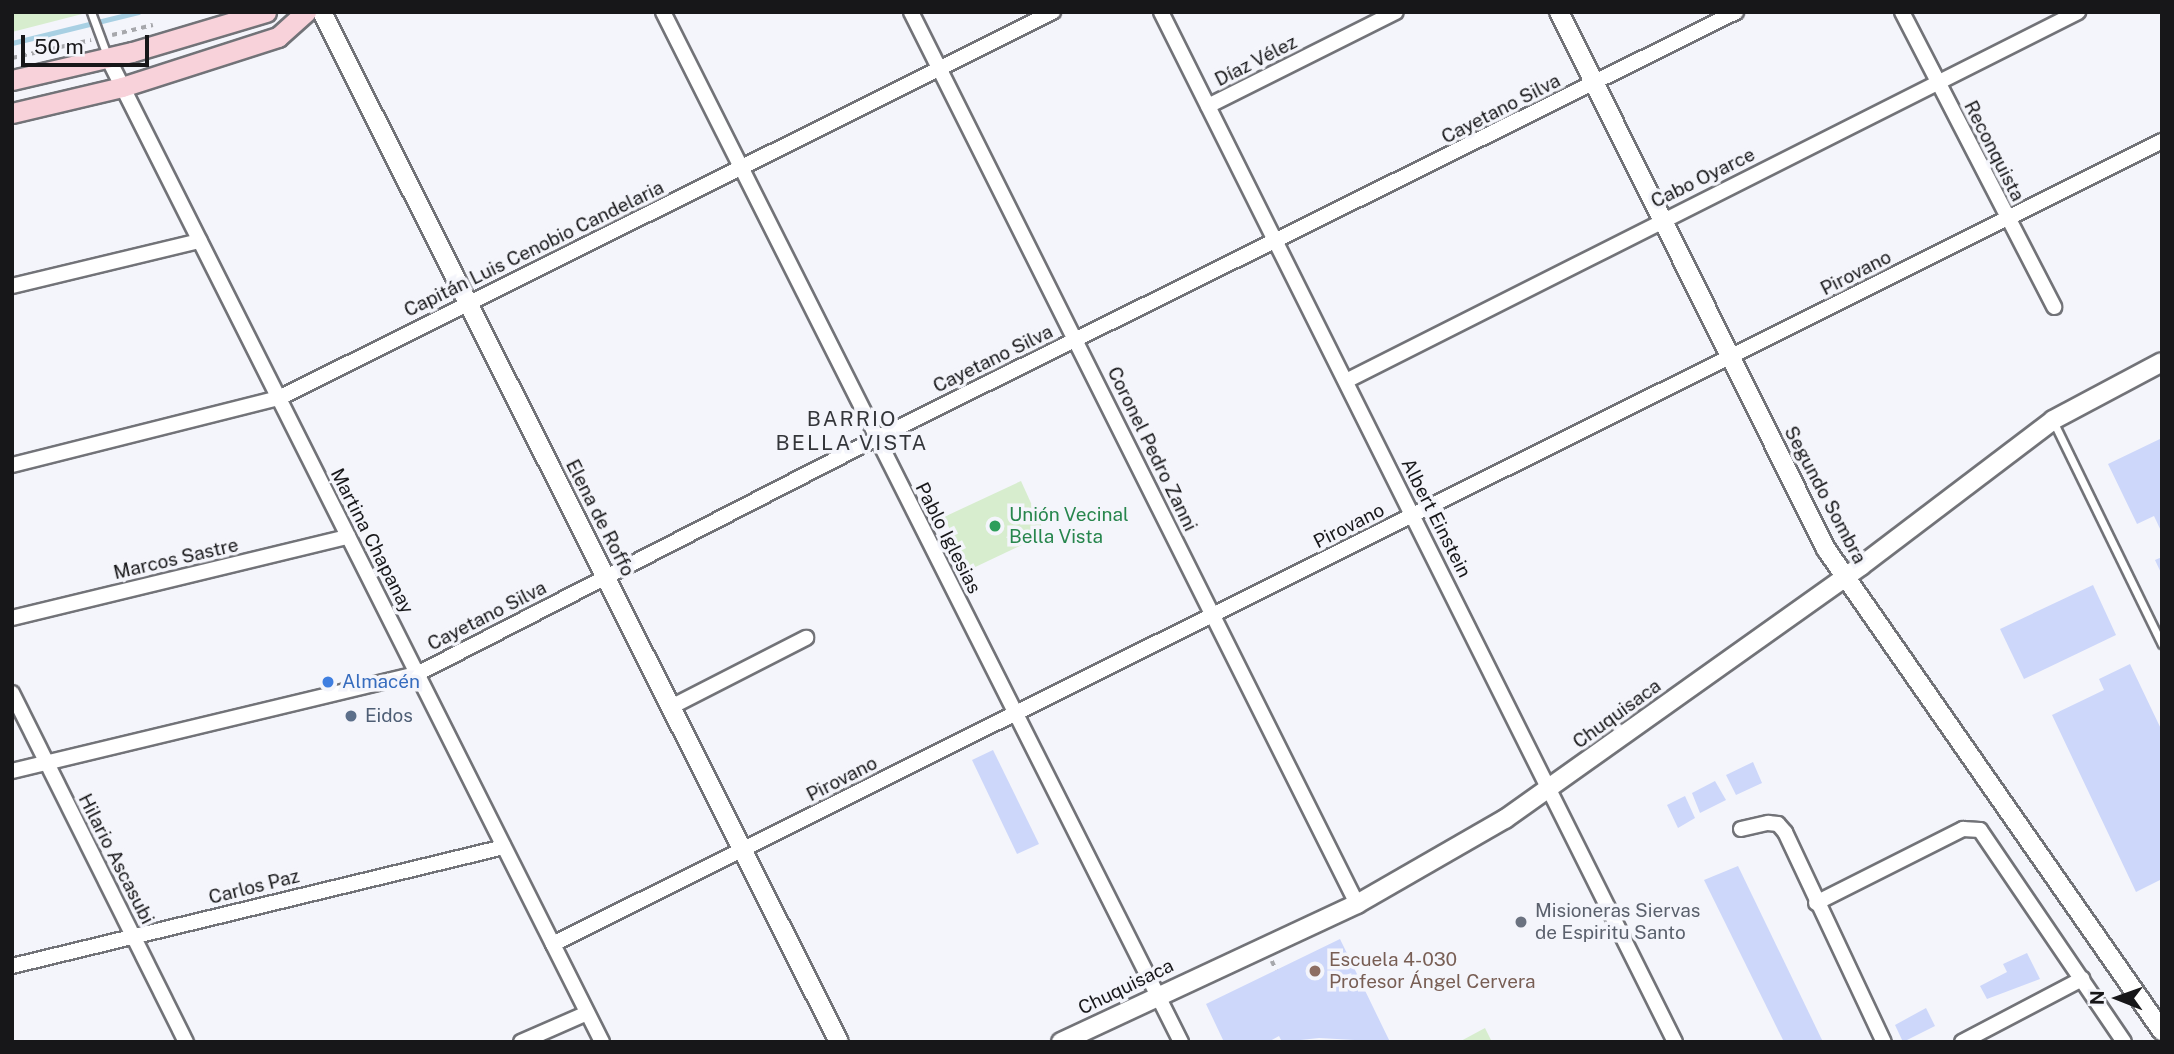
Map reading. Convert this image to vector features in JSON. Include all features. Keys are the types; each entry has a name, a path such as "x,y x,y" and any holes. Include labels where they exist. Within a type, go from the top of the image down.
{"main road":[{"path":"12,80 108,58 266,12"},
{"path":"12,113 122,87 278,37 306,12"}],"street":[{"name":"Elena de Roffo","path":"322,12 839,1042"},
{"name":"Pablo Iglesias","path":"663,12 1181,1042"},
{"name":"Coronel Pedro Zanni","path":"911,12 1077,339 1357,904"},
{"name":"Capitán Luis Cenobio Candelaria","path":"12,465 279,398 1052,12"},
{"name":"Albert Einstein","path":"1161,12 1675,1042"},
{"name":"Díaz Vélez","path":"1208,106 1396,12"},
{"name":"Segundo Sombra","path":"1559,12 1844,578 2162,1031"},
{"name":"Cayetano Silva","path":"12,771 417,674 877,438 1276,243 1736,12"},
{"name":"Reconquista","path":"1902,12 2054,307"},
{"name":"Cabo Oyarce","path":"1346,380 2078,12"},
{"name":"Martina Chapanay","path":"108,58 553,944 587,1013 595,1040"},
{"name":"Pirovano","path":"553,944 2162,141"},
{"path":"12,286 200,241"},
{"name":"Chuquisaca","path":"1061,1042 1357,904 1439,860 1550,790 1844,578 2053,420 2162,362"},
{"name":"Marcos Sastre","path":"12,618 348,537"},
{"path":"671,706 806,638"},
{"name":"Hilario Ascasubi","path":"12,693 186,1042"},
{"path":"1741,829 1778,824 1884,1042"},
{"path":"1816,903 1963,829 1974,828 2124,1042"},
{"name":"Carlos Paz","path":"12,966 504,847"},
{"path":"1962,1042 2082,979"},
{"path":"521,1042 587,1013"}],"lane":[{"path":"92,13 108,58"},
{"path":"2053,420 2162,643"}],"green space":[{"path":"12,12 90,12 12,32"},
{"name":"Unión Vecinal Bella Vista","path":"1021,481 1045,534 969,570 944,517"},
{"path":"1485,1028 1492,1042 1459,1042"}],"building":[{"path":"2162,438 2162,533 2154,516 2137,524 2108,464"},
{"path":"2162,557 2162,575 2155,560"},
{"path":"2093,585 2116,635 2024,679 2000,629"},
{"path":"2130,664 2162,731 2162,879 2136,892 2052,715 2104,690 2099,679"},
{"path":"993,750 1039,844 1017,854 972,760"},
{"path":"1753,762 1762,783 1736,795 1726,775"},
{"path":"1715,781 1726,800 1700,813 1692,793"},
{"path":"1685,796 1695,818 1678,828 1667,805"},
{"path":"1738,866 1823,1042 1784,1042 1704,880"},
{"name":"Escuela 4-030 Profesor Ángel Cervera","path":"1340,939 1390,1042 1319,1038 1282,1042 1279,1036 1268,1042 1224,1042 1206,1004"},
{"path":"2027,953 2040,979 1987,999 1980,986 2007,972 2003,964"},
{"path":"1926,1008 1935,1026 1903,1042 1895,1025"}],"waterway":[{"path":"12,43 138,12"}],"place":[{"name":"Unión Vecinal Bella Vista","path":"995,526"},
{"name":"Almacén","path":"328,682"},
{"name":"Eidos","path":"351,716"},
{"name":"Misioneras Siervas de Espiritu Santo","path":"1521,922"},
{"name":"Escuela 4-030 Profesor Ángel Cervera","path":"1315,971"}],"district":[{"name":"BARRIO BELLA VISTA","path":"852,431"}]}
